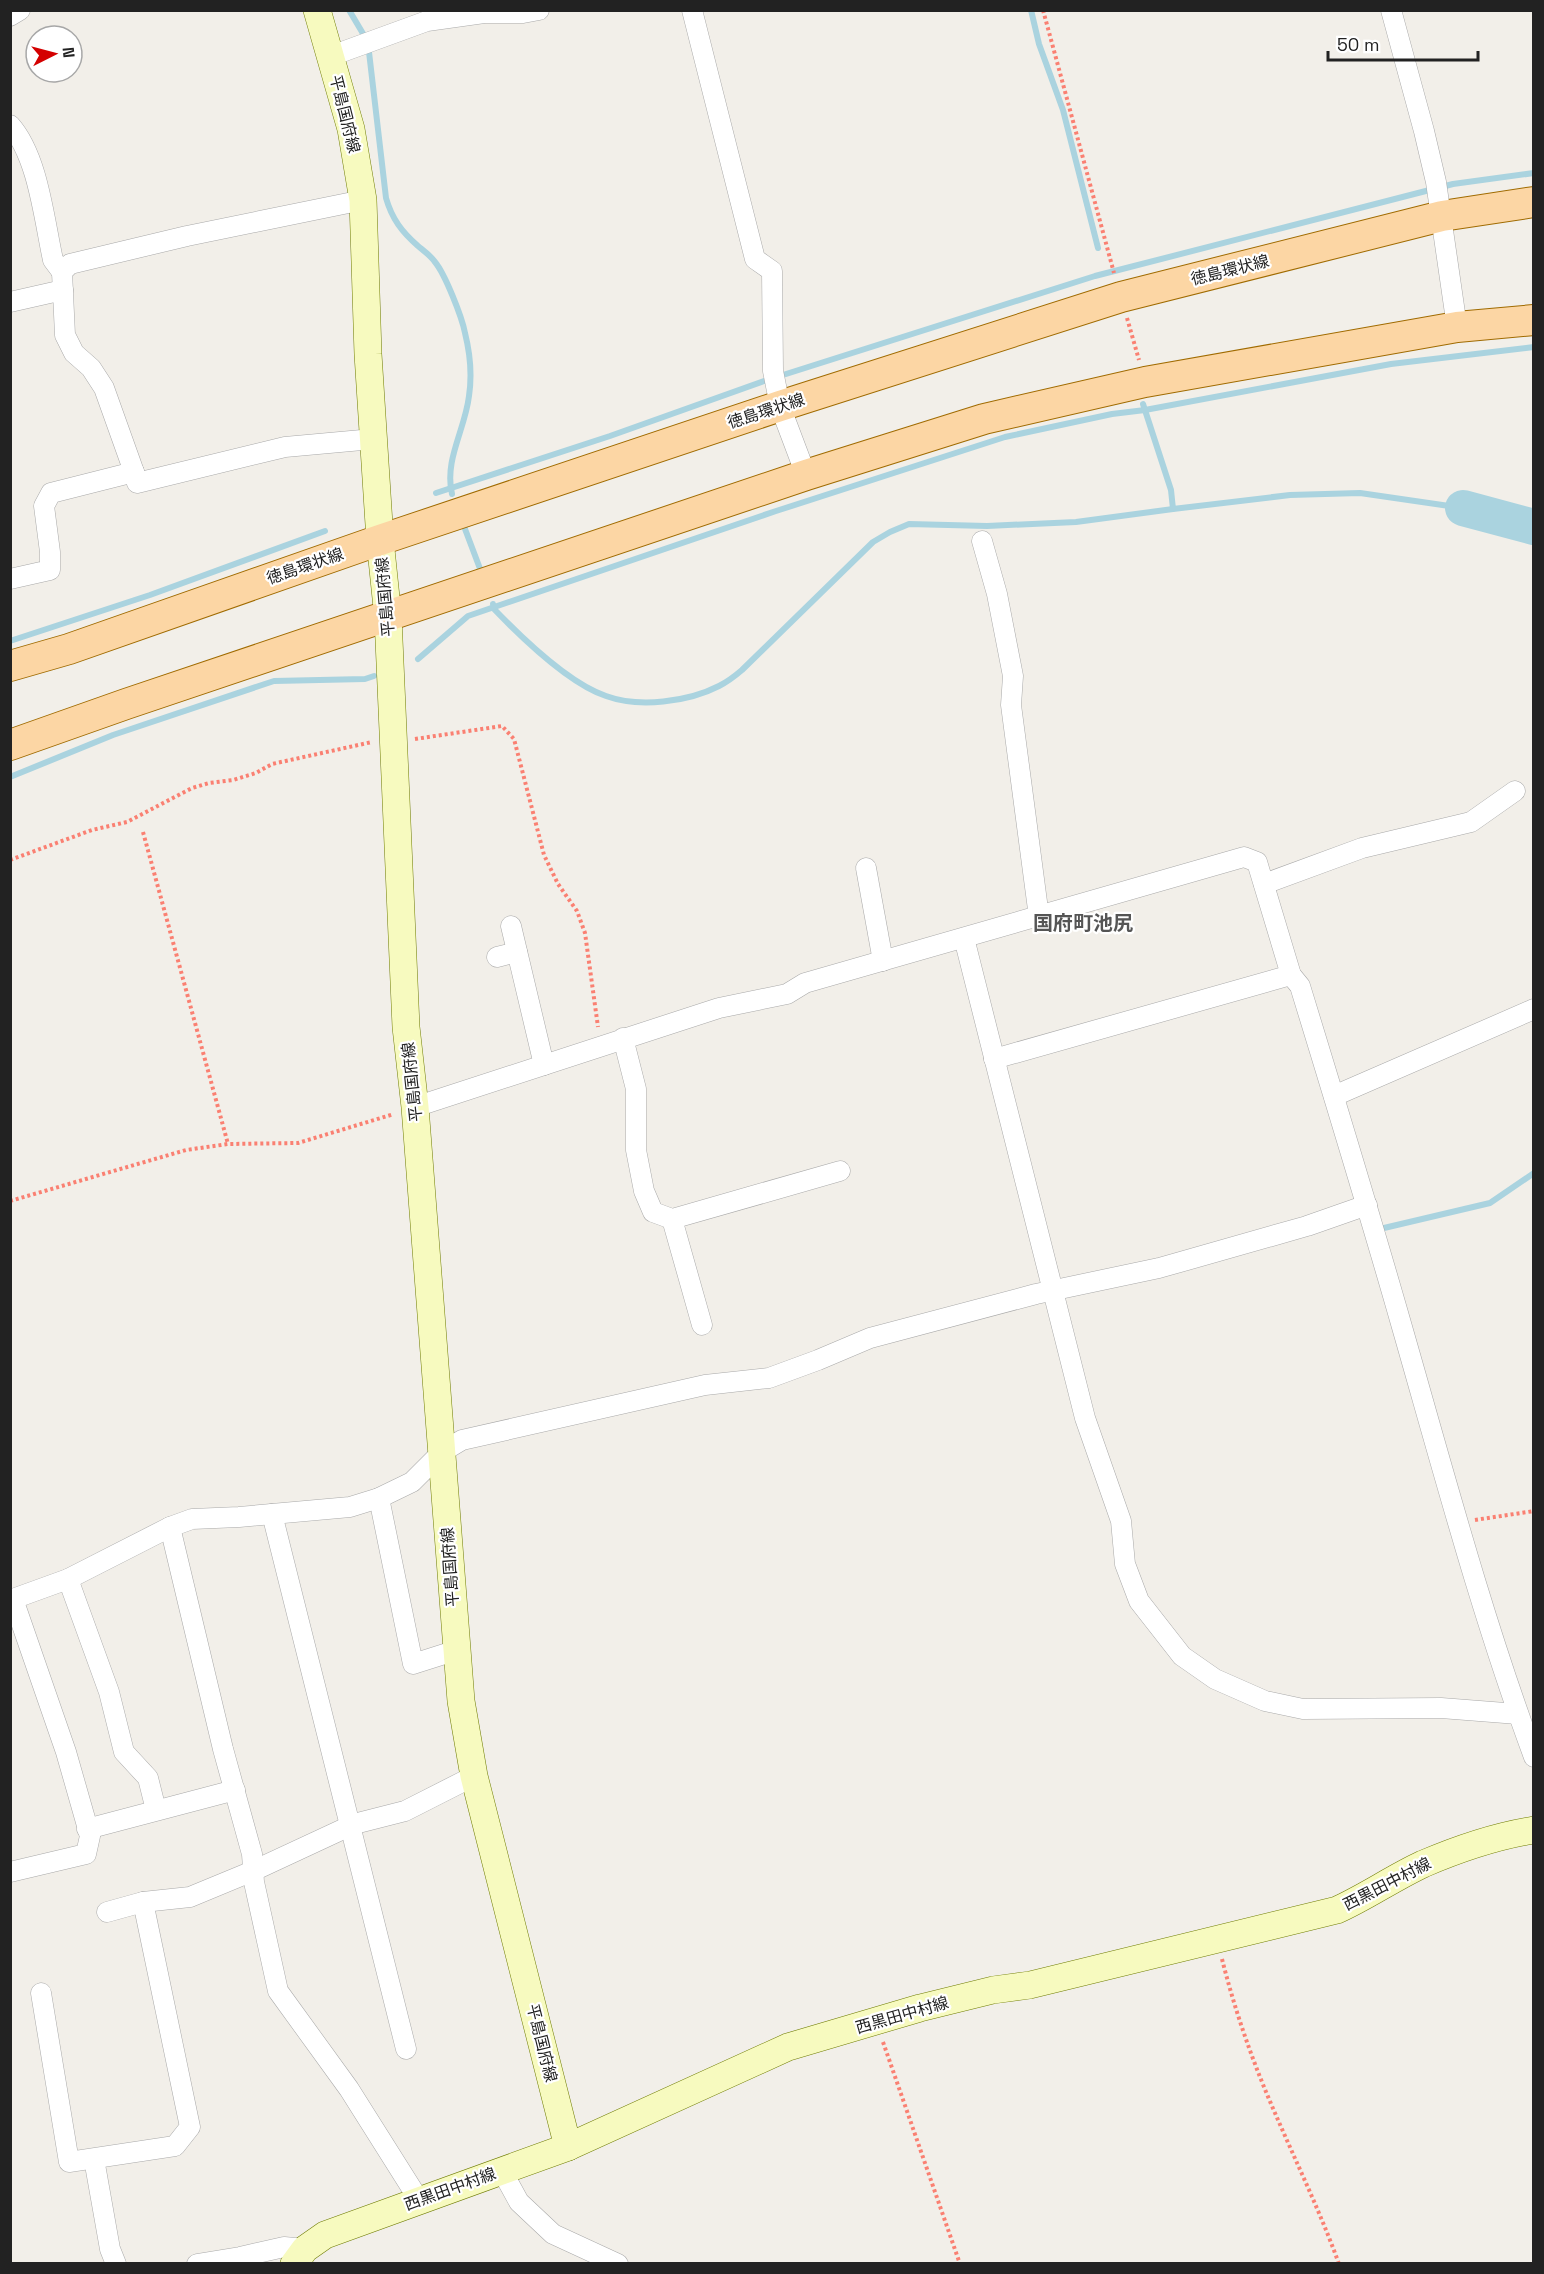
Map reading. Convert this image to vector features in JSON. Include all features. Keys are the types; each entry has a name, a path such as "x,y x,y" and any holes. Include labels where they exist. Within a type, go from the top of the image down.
{"main road":[{"name":"平島国府線","path":"317,10 351,129 363,200 373,439 388,617 406,1027 415,1107 461,1701 474,1776 568,2147"},
{"name":"徳島環状線","path":"10,666 69,649 380,540 776,387 1121,297 1439,198 1533,201"},
{"path":"10,745 806,475 984,419 1145,382 1457,327 1533,320"},
{"name":"西黒田中村線","path":"299,2256 325,2235 568,2147 788,2047 993,1990 1030,1985 1337,1910 1422,1865 1505,1834 1533,1830"}],"street":[{"path":"10,15 20,10"},
{"path":"331,56 427,21 484,13 523,13 539,10"},
{"path":"692,10 755,258 772,271 776,387 806,475"},
{"path":"1391,10 1424,130 1439,198 1457,327"},
{"path":"10,125 20,135 32,162 53,260 62,281 65,336 74,353 91,368 104,388 137,483 285,447 373,439"},
{"path":"10,302 62,281 70,264 187,236 363,200"},
{"path":"10,579 50,570 44,506 51,493 134,472"},
{"path":"982,541 997,594 1013,676 1011,705 1039,917"},
{"path":"1263,884 1362,848 1471,822 1515,791"},
{"path":"415,1107 719,1008 787,994 805,983 1244,857 1257,862 1291,975 1300,986 1334,1096 1458,1523 1533,1757"},
{"path":"866,868 883,961"},
{"path":"511,926 544,1065"},
{"path":"964,938 1084,1418 1121,1521 1125,1564 1139,1601 1182,1656 1215,1679 1265,1701 1303,1709 1441,1708 1518,1714"},
{"path":"497,957 517,952"},
{"path":"994,1059 1291,975"},
{"path":"1334,1096 1533,1009"},
{"path":"623,1038 636,1089 636,1150 644,1191 653,1212 672,1219 840,1171"},
{"path":"10,1872 86,1854 90,1836 66,1752 12,1600 68,1579 170,1527 192,1519 350,1507 379,1498 412,1482 442,1452 462,1440 705,1385 769,1378 870,1338 938,1318 1159,1268 1307,1226 1367,1205"},
{"path":"672,1219 702,1325"},
{"path":"379,1498 413,1664 457,1650"},
{"path":"272,1514 406,2049"},
{"path":"170,1527 252,1854 254,1882 278,1991 349,2089 419,2200"},
{"path":"68,1579 109,1692 124,1752 148,1778 156,1810"},
{"path":"107,1912 143,1902 190,1897 253,1871 349,1826 405,1811 474,1776"},
{"path":"87,1828 235,1790"},
{"path":"41,1994 69,2162 175,2146 190,2127 143,1902"},
{"path":"94,2159 110,2249 116,2264"},
{"path":"502,2171 519,2202 553,2234 618,2264"},
{"path":"197,2264 284,2247 299,2256"}],"path":[{"path":"1043,10 1112,265"},
{"path":"1121,297 1145,382"},
{"path":"143,832 228,1144"},
{"path":"10,1201 186,1150 228,1144 298,1143 415,1107"},
{"path":"1458,1523 1533,1511"},
{"path":"1217,1940 1233,2001 1260,2077 1327,2230 1339,2264"},
{"path":"876,2022 960,2264"}],"waterway":[{"path":"349,10 365,37 369,52 388,206 402,230 439,268 457,307 467,341 470,388 467,409 453,457 450,481 452,494"},
{"path":"1031,10 1039,44 1063,110 1098,248"},
{"path":"436,493 610,436 764,381 1095,276 1453,184 1534,173"},
{"path":"418,659 468,616 776,511 1005,437 1112,414 1145,410 1391,364 1534,347"},
{"path":"1143,404 1171,490 1173,509 1290,495 1360,493 1463,508"},
{"path":"1463,508 1534,527"},
{"path":"493,604 494,609 546,658 591,690 619,700 663,702 707,692 731,679 873,542 909,524 987,526 1076,522 1173,509"},
{"path":"462,521 482,574"},
{"path":"10,641 150,595 325,531"},
{"path":"10,777 113,735 274,681 365,679 374,676"},
{"path":"1384,1228 1490,1203 1534,1173"}],"district":[{"name":"国府町池尻","path":"1083,923"}]}
